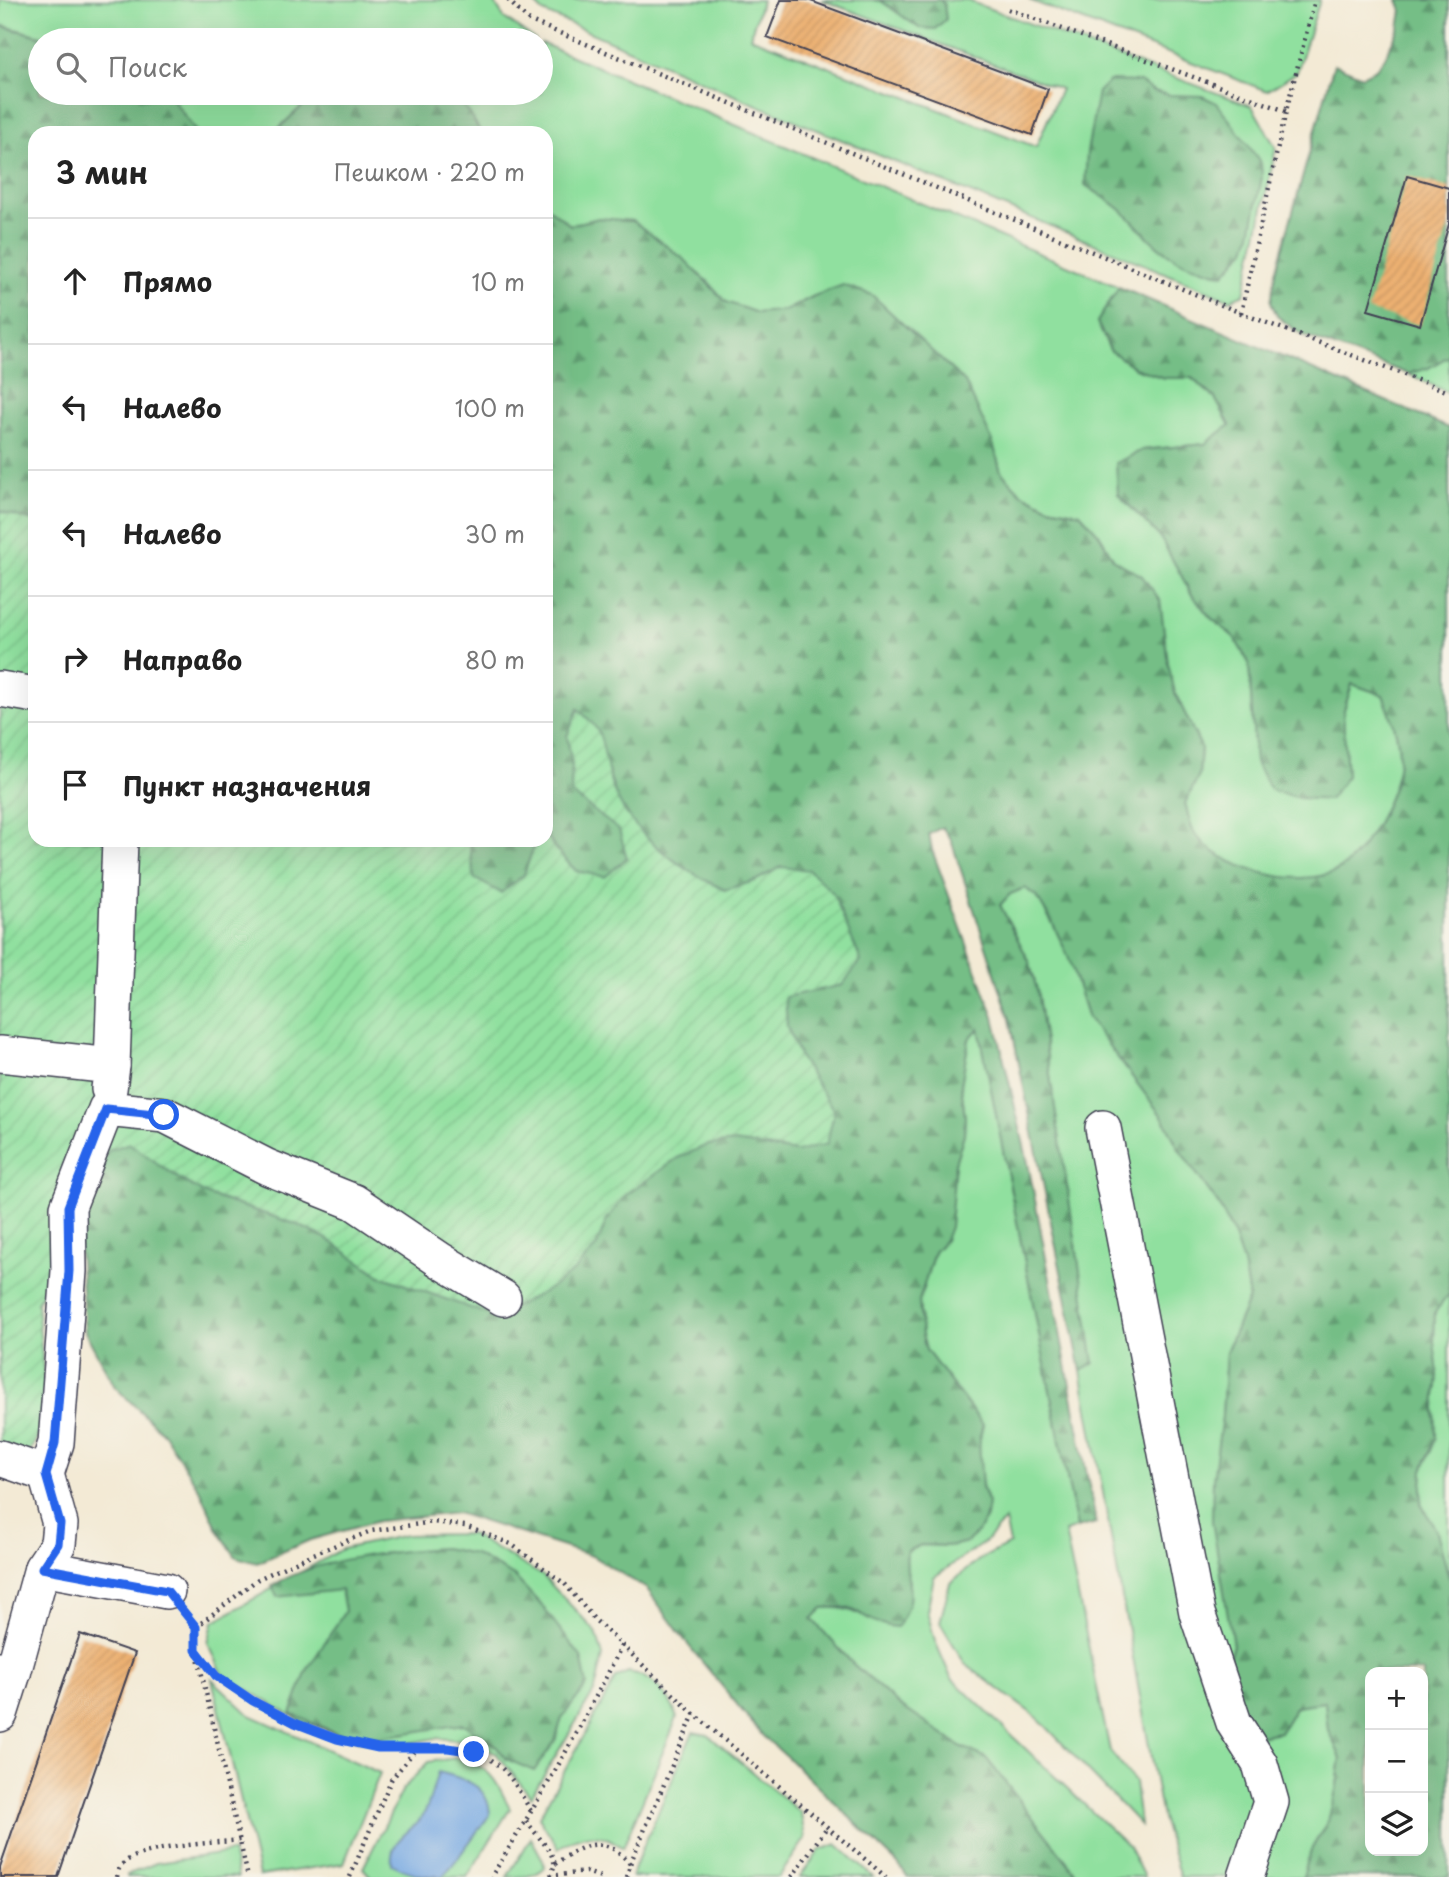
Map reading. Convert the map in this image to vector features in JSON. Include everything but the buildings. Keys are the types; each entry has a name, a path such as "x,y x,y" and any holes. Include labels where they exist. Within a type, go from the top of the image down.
{"lane":[{"path":"0,689 28,694"},
{"path":"0,1714 7,1671 42,1568 58,1544 60,1524 46,1475 55,1443 69,1271 68,1207 106,1109 112,1066 120,847"},
{"path":"0,1054 112,1066"},
{"path":"106,1109 164,1115 267,1167 354,1202 440,1260 503,1298"},
{"path":"1103,1128 1197,1613 1234,1724 1260,1764 1271,1802 1247,1877"},
{"path":"0,1458 46,1475"},
{"path":"42,1568 167,1591"}],"path":[{"path":"508,0 528,20 547,28"},
{"path":"1241,313 1286,111 1315,0"},
{"path":"1008,9 1286,111"},
{"path":"553,30 1241,313 1449,392"},
{"path":"196,1627 258,1579 371,1531 433,1522 465,1526 511,1544 565,1584 595,1620 694,1714 886,1877"},
{"path":"167,1591 196,1627 196,1650 248,1877"},
{"path":"491,1877 526,1821 622,1645"},
{"path":"196,1650 216,1676 253,1701 295,1723 347,1741 378,1748 448,1748 474,1752 504,1767 531,1811"},
{"path":"626,1877 694,1714"},
{"path":"351,1877 391,1780 416,1749"},
{"path":"526,1821 551,1851 555,1864"},
{"path":"792,1877 827,1827"},
{"path":"117,1877 121,1865 164,1848 241,1840"},
{"path":"548,1877 555,1864 575,1850 597,1844 620,1851 630,1864"},
{"path":"548,1877 586,1872 601,1877"}],"green space":[{"path":"0,0 493,0 504,18 518,28 28,28 28,32 0,25"},
{"path":"531,0 762,0 750,37 1036,147 1061,89 822,0 966,0 1252,106 1276,148 1244,294 1230,300 745,100 543,12"},
{"path":"873,0 940,0 944,4 946,19 935,29 919,28 881,1"},
{"path":"1029,0 1320,0 1297,72 1267,91"},
{"path":"1398,0 1449,0 1449,356 1428,368 1408,374 1302,335 1277,316 1271,302 1276,272 1334,64 1362,76 1376,69 1399,28 1402,11"},
{"path":"0,26 28,33 28,105 177,105 192,126 28,126 28,520 0,511"},
{"path":"553,48 1119,287 1097,322 1110,350 1135,368 1164,378 1191,378 1215,398 1230,426 1205,444 1142,450 1118,494 1160,537 1192,595 1211,618 1234,637 1249,663 1255,762 1347,776 1343,713 1352,684 1383,695 1398,741 1398,770 1387,803 1358,852 1336,871 1301,878 1281,877 1240,866 1206,846 1195,834 1185,803 1199,775 1201,747 1175,693 1142,576 1114,560 1099,534 1080,513 1049,507 1021,493 1001,472 992,440 814,296 787,310 757,313 726,302 708,281 599,218 570,225 553,212 553,126 477,126 462,105 553,105"},
{"path":"1109,81 1140,82 1154,91 1169,95 1202,96 1217,103 1261,163 1262,177 1246,249 1224,274 1193,266 1171,256 1117,207 1085,185 1087,152 1098,92"},
{"path":"177,105 303,105 281,126 192,126"},
{"path":"303,105 462,105 477,126 281,126"},
{"path":"553,212 570,225 599,218 633,221 684,259 726,302 757,313 787,310 843,285 872,295 965,382 992,440 1001,472 1021,493 1049,507 1080,513 1099,534 1114,560 1142,576 1160,600 1168,663 1175,693 1201,747 1199,775 1185,803 1191,827 1206,846 1222,857 1260,872 1281,877 1320,876 1336,871 1358,852 1378,821 1394,786 1399,757 1394,725 1383,695 1352,684 1343,713 1347,776 1329,800 1299,798 1271,790 1255,762 1249,663 1234,637 1211,618 1192,595 1160,537 1118,494 1116,463 1142,450 1205,444 1230,425 1215,398 1192,378 1164,378 1135,368 1110,350 1097,322 1119,287 1449,428 1449,1294 1435,1312 1434,1342 1438,1374 1436,1438 1423,1470 1421,1503 1437,1532 1449,1578 1449,1877 1303,1877 1311,1850 1328,1821 1341,1758 1328,1730 1325,1702 1296,1706 1280,1732 1251,1737 1226,1669 1233,1645 1212,1521 1213,1479 1222,1416 1226,1352 1249,1298 1243,1263 1232,1231 1217,1202 1179,1149 1164,1119 1088,1018 1068,956 1037,897 1025,888 1010,894 1000,905 1029,961 1037,990 1094,1363 1081,1371 1010,1019 951,840 942,827 929,834 932,850 994,1017 1028,1163 1096,1523 1077,1528 979,1028 969,1039 961,1085 964,1134 955,1163 950,1227 945,1240 934,1252 919,1301 926,1350 983,1425 979,1440 982,1488 988,1503 986,1517 977,1533 967,1542 952,1546 921,1545 907,1551 910,1596 897,1627 880,1624 841,1607 823,1608 812,1619 853,1664 899,1705 960,1746 986,1758 1079,1877 907,1877 898,1864 763,1736 689,1646 647,1589 592,1556 457,1513 378,1521 310,1540 257,1563 236,1557 218,1530 202,1494 164,1434 115,1387 85,1332 78,1236 95,1173 109,1150 129,1143 208,1195 296,1224 326,1238 381,1276 496,1317 523,1302 596,1247 607,1219 626,1195 677,1158 707,1145 736,1142 796,1152 834,1111 800,1058 787,1027 785,996 842,985 781,867 755,881 725,890 658,849 634,827 622,810 602,755 578,709 567,736 572,764 571,793 620,830 627,858 605,877 576,871 553,846"},
{"path":"1449,356 1449,393 1408,374 1428,368"},
{"path":"0,511 28,520 28,847 470,847 474,878 501,893 524,875 534,847 553,846 576,871 605,877 627,858 619,830 571,793 572,764 567,736 578,709 599,733 611,784 622,807 646,837 676,862 725,890 755,881 781,867 809,870 833,893 861,961 842,985 785,997 787,1027 800,1058 834,1111 827,1144 797,1152 735,1142 707,1145 677,1158 626,1195 607,1219 596,1247 575,1270 551,1288 496,1317 381,1276 326,1238 296,1224 208,1195 129,1143 109,1150 95,1173 78,1236 37,1302 48,1420 26,1457 0,1444"},
{"path":"470,847 534,847 524,875 501,893 474,879"},
{"path":"1025,888 1037,897 1053,924 1068,956 1088,1018 1164,1119 1179,1149 1217,1202 1232,1231 1243,1263 1249,1298 1226,1352 1222,1416 1219,1554 1233,1645 1226,1669 1192,1619 1263,1802 1237,1877 1180,1877 1162,1818 1081,1371 1093,1363 1037,990 1029,961 1000,905 1010,894"},
{"path":"979,1027 1077,1528 1065,1532 1110,1751 1135,1782 1140,1825 1039,1719 965,1664 940,1622 950,1583 980,1559 1010,1544 1005,1520 985,1542 934,1577 927,1611 935,1641 951,1678 1129,1847 1144,1877 1079,1877 986,1758 960,1746 899,1705 853,1664 811,1619 823,1608 829,1608 847,1610 869,1620 910,1581 905,1566 907,1551 921,1545 952,1546 988,1503 979,1465 983,1425 926,1350 919,1302 934,1252 945,1240 955,1163 964,1134 961,1085 969,1039"},
{"path":"1449,1294 1449,1578 1437,1532 1421,1503 1423,1470 1436,1438 1438,1374 1434,1342 1435,1312"},
{"path":"470,1534 543,1576 596,1632 603,1656 595,1690 531,1797 496,1753 469,1741 436,1738 410,1743 359,1741 302,1722 223,1675 208,1643 213,1622 342,1549 406,1535"},
{"path":"444,1548 474,1554 514,1576 542,1606 581,1657 587,1685 562,1718 555,1741 534,1771 506,1759 496,1746 463,1724 369,1739 344,1736 291,1714 307,1670 345,1611 341,1590 277,1597 272,1586 290,1576 332,1562 401,1551"},
{"path":"628,1672 645,1677 659,1688 670,1702 677,1718 623,1848 606,1838 591,1835 575,1839 558,1848 539,1817 616,1678"},
{"path":"212,1679 250,1715 380,1773 344,1863 259,1876"},
{"path":"1325,1701 1328,1730 1341,1758 1328,1821 1311,1850 1303,1877 1259,1877 1251,1737 1280,1732 1296,1706"},
{"path":"693,1732 708,1735 801,1813 805,1839 779,1877 632,1877"},
{"path":"456,1758 477,1765 490,1775 510,1809 467,1877 371,1877 363,1868 403,1789 428,1762"},
{"path":"531,1838 543,1860 544,1868 532,1875 507,1877"},
{"path":"837,1844 873,1877 800,1877 820,1850"},
{"path":"232,1852 238,1877 127,1877 156,1863"}],"water":[{"path":"438,1772 473,1784 485,1796 490,1815 442,1877 416,1874 392,1864 397,1842 426,1810"}],"route":[{"path":"164,1115 106,1109 68,1207 69,1271 55,1443 46,1475 60,1524 58,1544 42,1568 167,1591 196,1627 196,1650 216,1676 253,1701 295,1723 337,1739 378,1748 448,1748 474,1752"}]}
